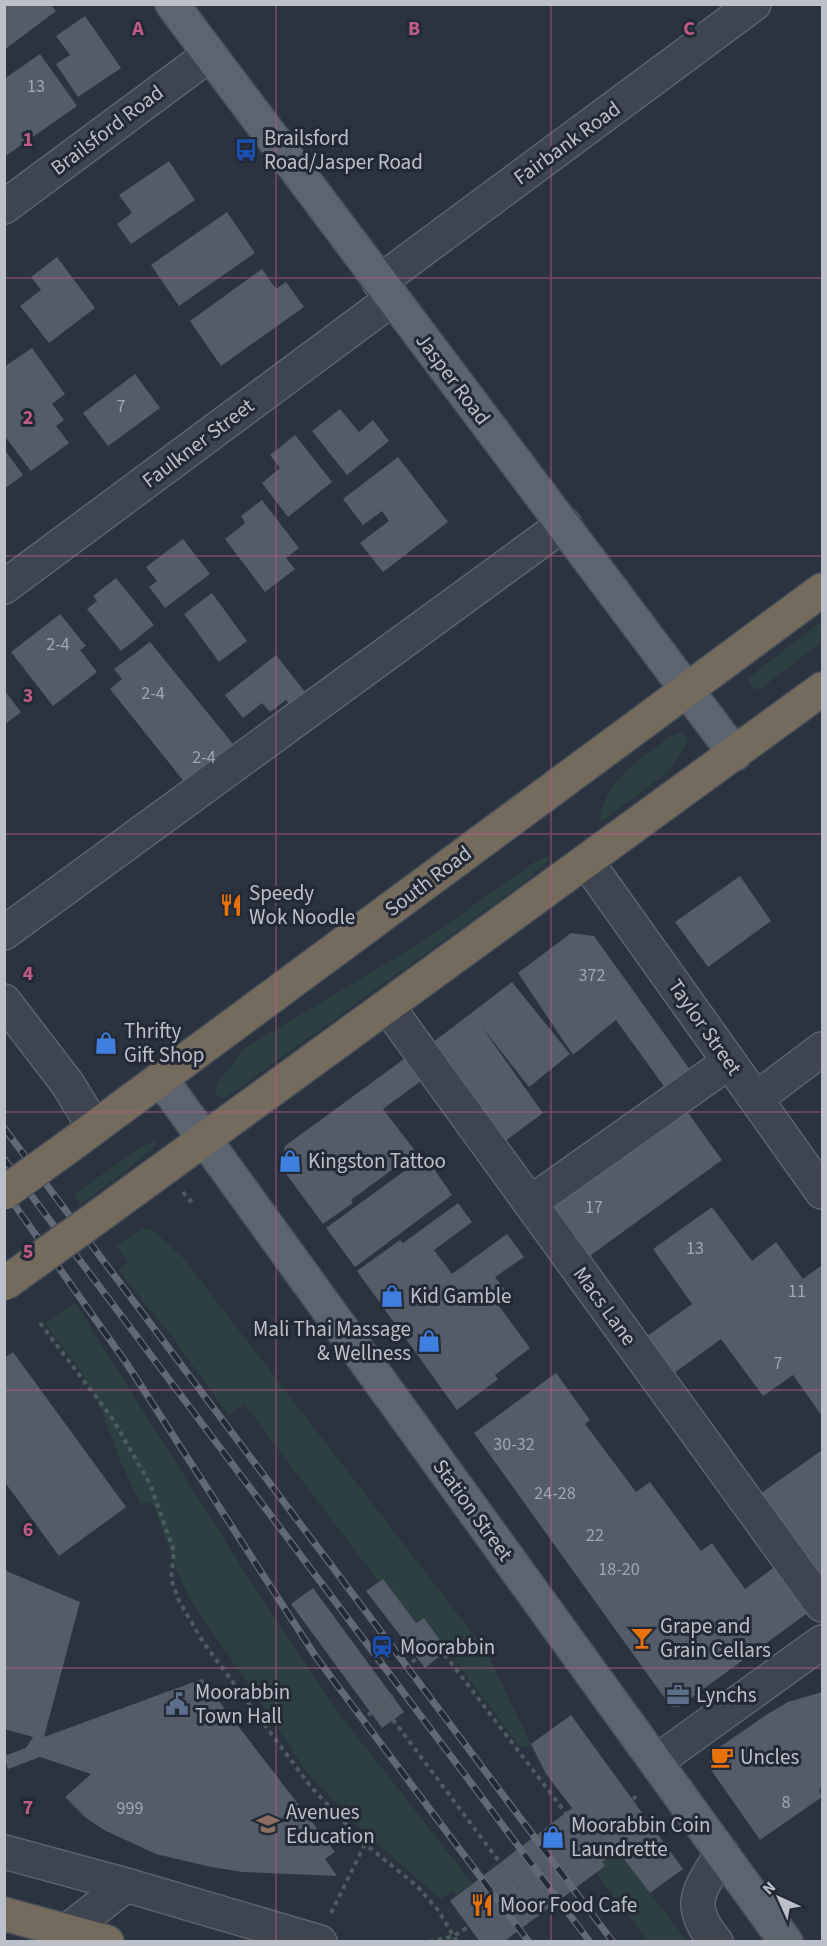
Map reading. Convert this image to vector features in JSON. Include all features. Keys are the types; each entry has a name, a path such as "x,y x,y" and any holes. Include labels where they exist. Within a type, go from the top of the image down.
{"highway":[{"name":"South Road","path":"4,1193 822,590"},
{"path":"4,1284 388,1007 822,689"},
{"path":"4,1914 107,1941"}],"main road":[{"name":"Jasper Road","path":"172,4 735,754"},
{"name":"Station Street","path":"161,1079 786,1941"}],"street":[{"name":"Fairbank Road","path":"386,290 754,4"},
{"name":"Brailsford Road","path":"4,207 209,55"},
{"name":"Faulkner Street","path":"4,587 386,290"},
{"path":"4,933 564,524"},
{"name":"Taylor Street","path":"587,862 822,1192"},
{"path":"4,1001 67,1083 94,1127"},
{"name":"Macs Lane","path":"388,1007 822,1605"},
{"path":"756,1099 822,1049"},
{"path":"530,1203 729,1062"},
{"path":"657,1761 822,1642"},
{"path":"4,1852 319,1941"},
{"path":"716,1941 699,1919 697,1901 722,1853"},
{"path":"68,1931 126,1885"}],"path":[{"path":"40,1323 112,1418 150,1484 174,1551 171,1579 179,1600 203,1642 311,1787 365,1844 417,1886 438,1910 457,1941"},
{"path":"412,1662 436,1643 584,1837"},
{"path":"368,1715 395,1694"},
{"path":"382,1705 519,1888"},
{"path":"590,1832 638,1794 644,1803"},
{"path":"319,1941 365,1844"},
{"path":"429,1941 454,1936 469,1926"}],"shaded area":[{"path":"822,621 822,642 763,687 754,690 748,678"},
{"path":"683,732 688,741 668,772 602,821 599,818 603,805 609,793 626,772 668,738"},
{"path":"549,856 550,858 526,881 225,1098 216,1096 217,1084 245,1048 422,942 536,861"},
{"path":"156,1141 157,1144 137,1162 80,1205 74,1194 144,1145"},
{"path":"142,1228 153,1230 184,1259 486,1651 531,1744 521,1748 424,1619 416,1623 383,1579 379,1582 244,1404 229,1415 172,1337 118,1270 128,1262 116,1246"},
{"path":"75,1303 270,1612 344,1720 472,1883 457,1895 452,1891 440,1899 359,1827 306,1771 190,1599 152,1502 141,1505 120,1461 101,1408 80,1370 45,1324"},
{"path":"617,1850 687,1941 648,1941 596,1873 605,1866 602,1862"}],"building":[{"path":"4,4 50,4 56,11 4,50"},
{"path":"85,16 121,68 78,97 56,64 70,55 56,36"},
{"path":"40,54 77,106 4,157 4,79"},
{"path":"169,161 195,200 131,244 117,224 132,213 119,195"},
{"path":"227,212 255,253 179,306 151,265"},
{"path":"57,257 95,308 49,343 20,306 41,290 31,277"},
{"path":"262,269 276,289 286,282 304,307 221,366 190,321"},
{"path":"32,348 65,394 52,404 64,420 56,426 69,443 31,471 4,435 4,367"},
{"path":"135,374 160,408 108,446 83,413"},
{"path":"340,409 359,432 373,420 389,441 347,475 312,431"},
{"path":"295,435 332,482 288,517 262,483 280,468 270,455"},
{"path":"4,449 23,475 4,489"},
{"path":"398,457 448,522 383,572 360,543 389,521 382,511 363,525 343,499"},
{"path":"262,500 299,548 286,558 295,569 265,592 225,539 245,523 241,516"},
{"path":"183,539 210,574 165,608 149,587 157,581 146,567"},
{"path":"116,578 154,625 121,651 87,609 97,601 93,596"},
{"path":"212,593 247,641 219,662 184,614"},
{"path":"60,614 86,646 80,650 97,672 53,706 11,652"},
{"path":"150,642 242,755 194,794 110,689 122,679 114,669"},
{"path":"276,655 312,701 296,712 286,700 270,712 262,703 243,718 225,695"},
{"path":"4,690 21,712 4,725"},
{"path":"740,876 771,921 708,967 675,922"},
{"path":"571,933 594,936 696,1078 671,1096 616,1020 573,1055 518,973"},
{"path":"512,982 570,1054 529,1087 481,1026 543,1113 504,1142 432,1043"},
{"path":"404,1059 421,1081 383,1109 416,1152 351,1200 353,1203 323,1224 281,1167 285,1146"},
{"path":"681,1103 722,1160 587,1258 546,1200"},
{"path":"425,1156 452,1195 355,1267 326,1228"},
{"path":"458,1203 472,1222 434,1250 452,1274 507,1234 524,1257 495,1277 512,1299 499,1306 530,1348 495,1375 498,1379 457,1410 357,1271 400,1240 403,1243"},
{"path":"712,1207 752,1261 776,1242 803,1279 822,1265 822,1416 793,1375 763,1396 721,1339 670,1376 643,1339 692,1304 653,1249"},
{"path":"13,1352 126,1507 59,1556 4,1481 4,1358"},
{"path":"556,1373 590,1420 585,1424 636,1492 650,1482 701,1551 712,1543 745,1589 784,1560 817,1606 679,1707 671,1707 474,1433"},
{"path":"822,1450 822,1588 757,1496"},
{"name":"Moorabbin Town Hall","path":"4,1570 80,1602 44,1737 202,1679 335,1852 325,1859 337,1876 243,1872 156,1854 106,1831 86,1818 65,1797 91,1774 40,1757 8,1769 4,1756 26,1748 33,1737 4,1729"},
{"path":"383,1579 416,1623 424,1618 447,1650 425,1668 366,1591"},
{"path":"313,1588 404,1712 382,1728 291,1604"},
{"path":"822,1692 822,1787 819,1790 822,1797 760,1840 709,1767 711,1753 788,1702"},
{"path":"571,1715 683,1869 650,1893 617,1850 602,1862 605,1866 504,1942 480,1942 450,1901 572,1808 546,1774 531,1744"}],"railway":[{"path":"4,1128 613,1942"},
{"path":"4,1159 590,1942"},
{"path":"4,1190 127,1364 316,1657 529,1942"}],"place":[{"name":"Brailsford Road/Jasper Road","path":"246,150"},
{"name":"Speedy Wok Noodle","path":"231,905"},
{"name":"Thrifty Gift Shop","path":"106,1043"},
{"name":"Kingston Tattoo","path":"290,1161"},
{"name":"Kid Gamble","path":"392,1296"},
{"name":"Mali Thai Massage & Wellness","path":"429,1341"},
{"name":"Grape and Grain Cellars","path":"642,1638"},
{"name":"Moorabbin","path":"382,1647"},
{"name":"Lynchs","path":"678,1695"},
{"name":"Moorabbin Town Hall","path":"177,1704"},
{"name":"Uncles","path":"722,1757"},
{"name":"Avenues Education","path":"268,1824"},
{"name":"Moorabbin Coin Laundrette","path":"553,1837"},
{"name":"Moor Food Cafe","path":"482,1905"}]}
